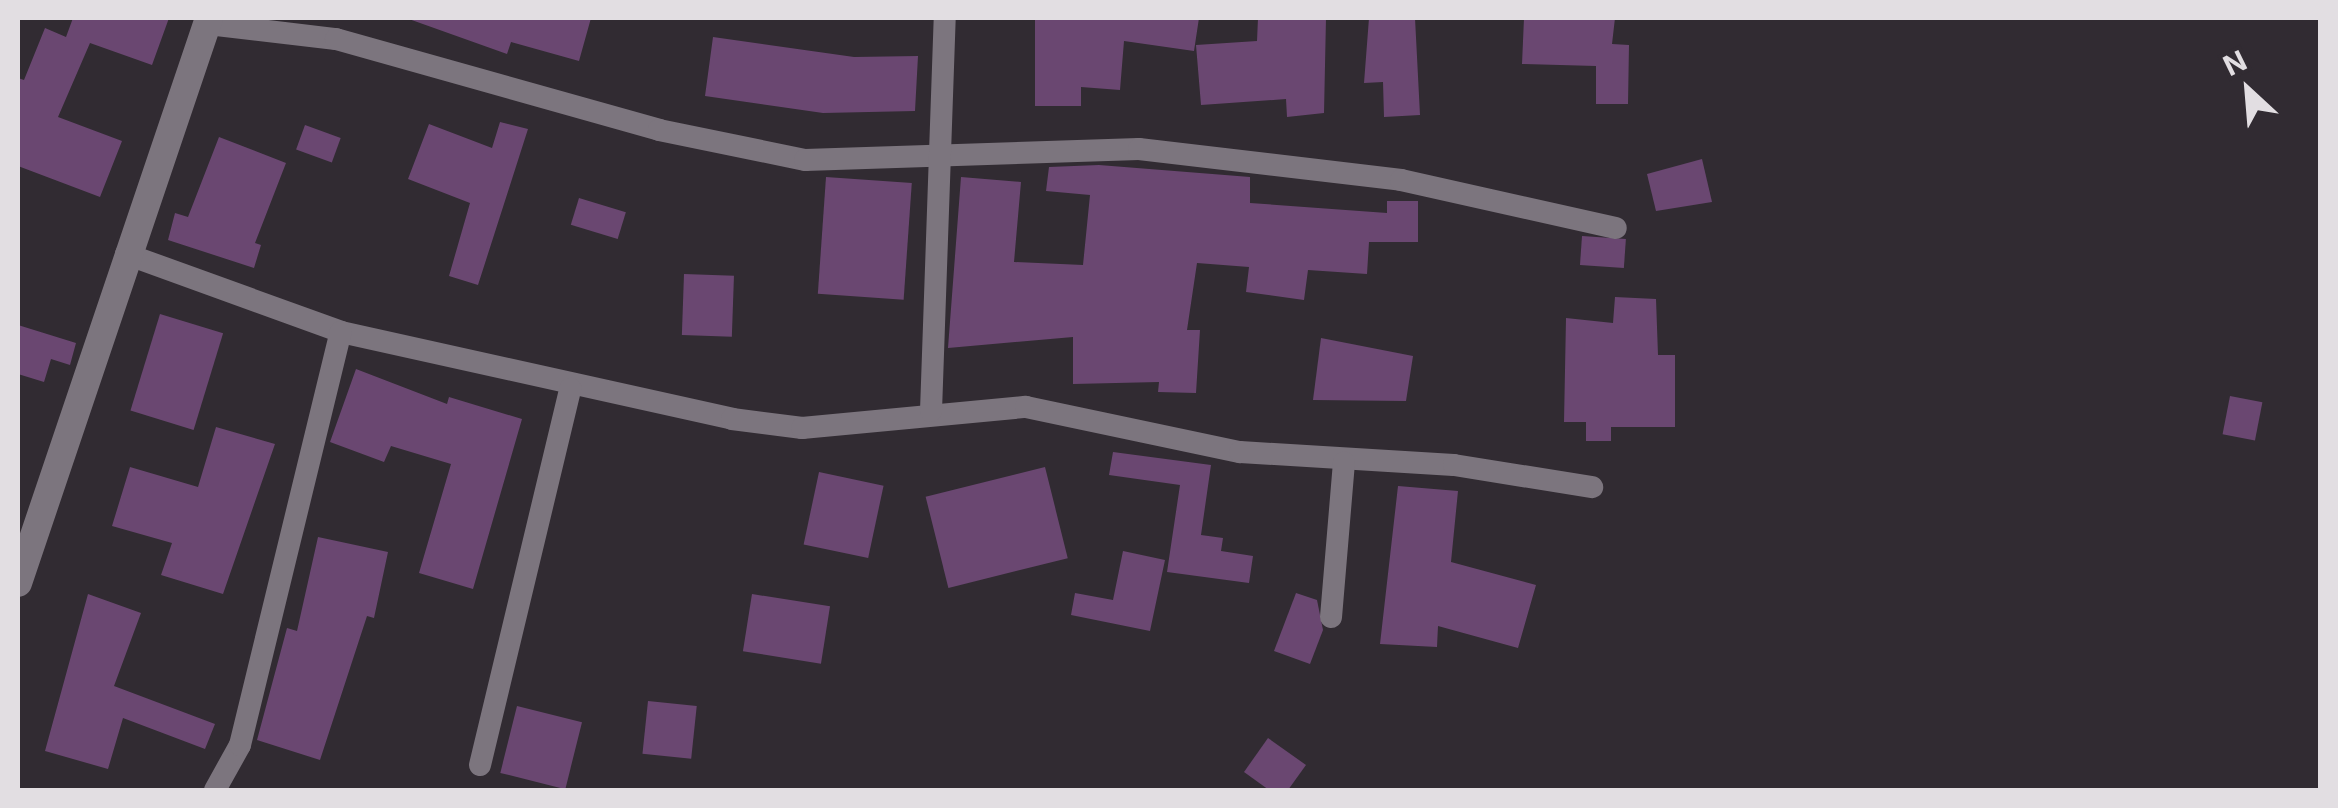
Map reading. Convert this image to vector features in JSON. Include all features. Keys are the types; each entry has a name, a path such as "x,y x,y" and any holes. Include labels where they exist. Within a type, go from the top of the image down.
{"street":[{"path":"931,411 944,158 944,18"},
{"path":"18,583 126,254 209,21 336,40 659,130 805,160 1139,149 1401,180 1616,228"},
{"path":"126,254 341,332 570,388 802,428 931,411 1026,407 1240,452 1344,463 1454,464 1592,487"},
{"path":"215,790 240,745 341,332"},
{"path":"480,765 570,388"},
{"path":"1331,617 1344,463"}],"building":[{"path":"73,18 169,18 152,65 90,43 58,117 122,141 100,197 18,166 18,78 24,80 45,28 66,37"},
{"path":"406,18 591,18 579,61 511,42 507,54"},
{"path":"1035,18 1199,18 1194,51 1124,41 1120,90 1081,87 1081,106 1035,106"},
{"path":"1258,18 1326,18 1324,113 1287,117 1286,99 1201,105 1196,45 1257,41"},
{"path":"1369,18 1415,18 1420,115 1384,117 1383,82 1364,83"},
{"path":"1524,18 1615,18 1612,44 1629,45 1628,104 1596,104 1596,66 1522,64"},
{"path":"713,37 854,57 918,56 915,111 823,113 705,96"},
{"path":"500,122 528,129 478,285 449,276 470,203 408,179 429,124 492,148"},
{"path":"305,125 341,138 332,162 296,149"},
{"path":"219,137 286,163 255,243 261,245 254,268 168,240 175,213 188,217"},
{"path":"1702,159 1712,202 1656,211 1647,174"},
{"path":"1099,165 1250,177 1250,203 1387,213 1387,201 1418,201 1418,242 1369,242 1367,274 1308,270 1304,300 1246,292 1249,267 1197,263 1187,330 1200,330 1196,393 1158,392 1159,382 1073,384 1073,337 948,348 961,177 1021,182 1014,262 1083,265 1090,195 1046,191 1049,167"},
{"path":"826,177 912,183 904,300 818,294"},
{"path":"579,198 626,212 618,239 571,225"},
{"path":"1582,236 1626,239 1624,268 1580,265"},
{"path":"684,274 734,276 732,337 682,335"},
{"path":"1615,297 1656,299 1658,355 1675,355 1675,427 1611,427 1611,441 1586,441 1586,422 1564,422 1566,318 1613,323"},
{"path":"160,314 223,333 194,430 130,411"},
{"path":"18,325 76,343 70,365 51,359 44,382 18,374"},
{"path":"1321,338 1413,356 1406,401 1313,400"},
{"path":"356,369 447,404 449,397 522,419 473,589 419,573 451,464 391,446 384,462 330,442"},
{"path":"2230,396 2262,402 2255,441 2223,434"},
{"path":"216,427 275,444 223,594 161,575 172,543 112,526 130,467 198,487"},
{"path":"1113,452 1211,465 1201,535 1223,538 1221,551 1253,556 1249,583 1167,572 1180,485 1109,475"},
{"path":"1045,467 1068,558 948,588 926,497"},
{"path":"819,472 884,486 868,558 804,544"},
{"path":"1398,486 1458,491 1451,562 1536,585 1518,648 1438,626 1437,647 1380,644"},
{"path":"318,537 388,552 374,618 367,616 320,760 257,740 287,628 297,631"},
{"path":"1123,551 1165,560 1150,631 1071,615 1075,593 1113,600"},
{"path":"1296,593 1317,600 1323,630 1310,664 1274,651"},
{"path":"88,594 141,613 114,686 215,724 205,749 123,718 108,769 45,751"},
{"path":"752,594 830,606 821,664 743,651"},
{"path":"648,701 697,706 691,759 642,754"},
{"path":"517,706 582,722 565,789 500,773"},
{"path":"1268,738 1306,765 1288,790 1269,790 1244,772"}]}
